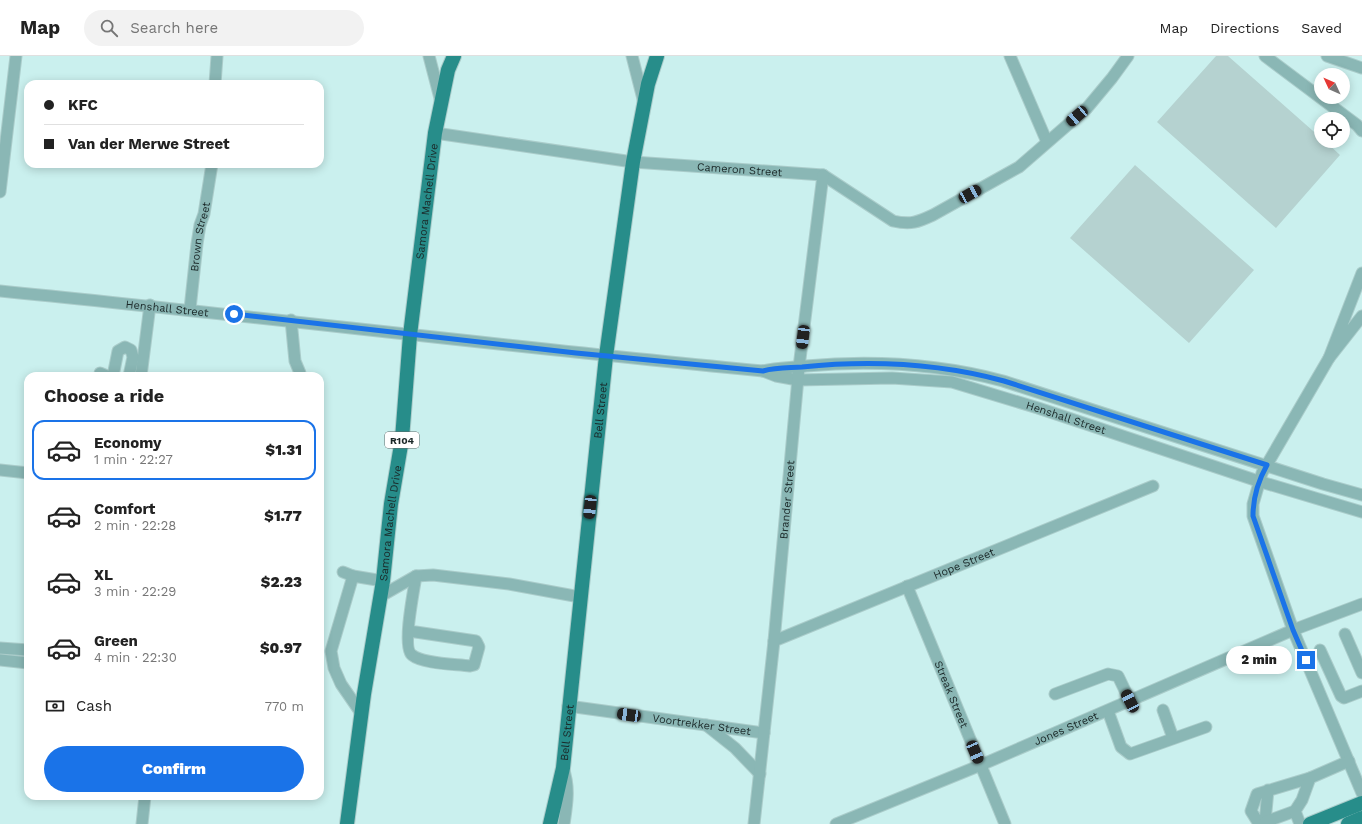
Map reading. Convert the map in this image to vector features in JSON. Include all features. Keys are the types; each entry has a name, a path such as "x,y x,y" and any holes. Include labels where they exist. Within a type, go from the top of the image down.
{"main road":[{"name":"Samora Machell Drive","path":"347,824 361,713 381,596 391,504 402,439 410,335 435,133 448,70 454,56"},
{"name":"Bell Street","path":"550,824 563,768 568,706 606,356 632,162 648,84 657,56"},
{"path":"1310,824 1362,803"},
{"path":"1348,824 1362,818"}],"street":[{"path":"0,192 16,56"},
{"path":"215,80 217,56"},
{"path":"429,56 441,103"},
{"path":"632,56 644,105"},
{"path":"1010,56 1047,142"},
{"name":"Cameron Street","path":"435,133 632,162 823,175 894,221 906,224 919,221 933,215 1019,167 1087,108 1128,56"},
{"path":"1266,56 1357,125 1362,131"},
{"path":"1327,56 1362,68"},
{"name":"Brown Street","path":"190,309 197,244 200,225 204,214 211,168"},
{"name":"Brander Street","path":"754,824 774,641 799,367 823,175"},
{"path":"1329,358 1362,273"},
{"name":"Henshall Street","path":"0,291 190,309 410,335 763,371 776,376 798,380 892,378 952,382 1263,473 1323,484 1361,494"},
{"path":"142,372 150,306"},
{"path":"1362,316 1329,358 1263,473 1253,504 1253,516 1293,630 1362,793"},
{"path":"291,320 295,361 300,372"},
{"path":"114,372 118,351 125,347 131,350 134,357 130,372"},
{"name":"Henshall Street","path":"763,371 775,368 890,363 974,373 1263,473 1362,512"},
{"path":"0,470 24,473"},
{"name":"Hope Street","path":"774,641 1153,486"},
{"path":"361,713 341,684 334,668 331,651 348,574 383,581"},
{"path":"381,596 416,576 433,575 509,584 580,597"},
{"path":"409,631 476,641 479,647 476,662 470,666 426,660 412,656 407,648 409,631 416,576"},
{"name":"Streak Street","path":"907,586 1005,824"},
{"name":"Jones Street","path":"836,824 981,765 1293,630 1362,604"},
{"path":"1345,634 1362,673"},
{"path":"0,648 24,650"},
{"path":"1320,650 1341,696 1344,698 1362,691"},
{"path":"0,660 24,663"},
{"path":"1055,694 1108,674 1118,676 1130,701"},
{"name":"Voortrekker Street","path":"568,706 764,733"},
{"path":"1163,710 1173,738"},
{"path":"1108,711 1121,747 1130,754 1206,727"},
{"path":"705,725 735,748 760,774"},
{"path":"1310,778 1302,800 1295,811 1259,824 1251,811 1257,794 1310,778 1349,761"},
{"name":"Bell Street","path":"563,768 567,780 568,795 564,824"},
{"path":"142,824 145,800"},
{"path":"1295,811 1300,824"}],"shaded area":[{"path":"1216,56 1228,56 1314,132 1314,148 1332,148 1340,155 1276,228 1157,122"},
{"path":"1135,165 1254,270 1189,343 1070,238"}],"route":[{"path":"234,314 576,353 763,371 784,367 890,363 974,373 1004,381 1267,465 1258,481 1253,504 1253,516 1293,630 1306,660"}]}
